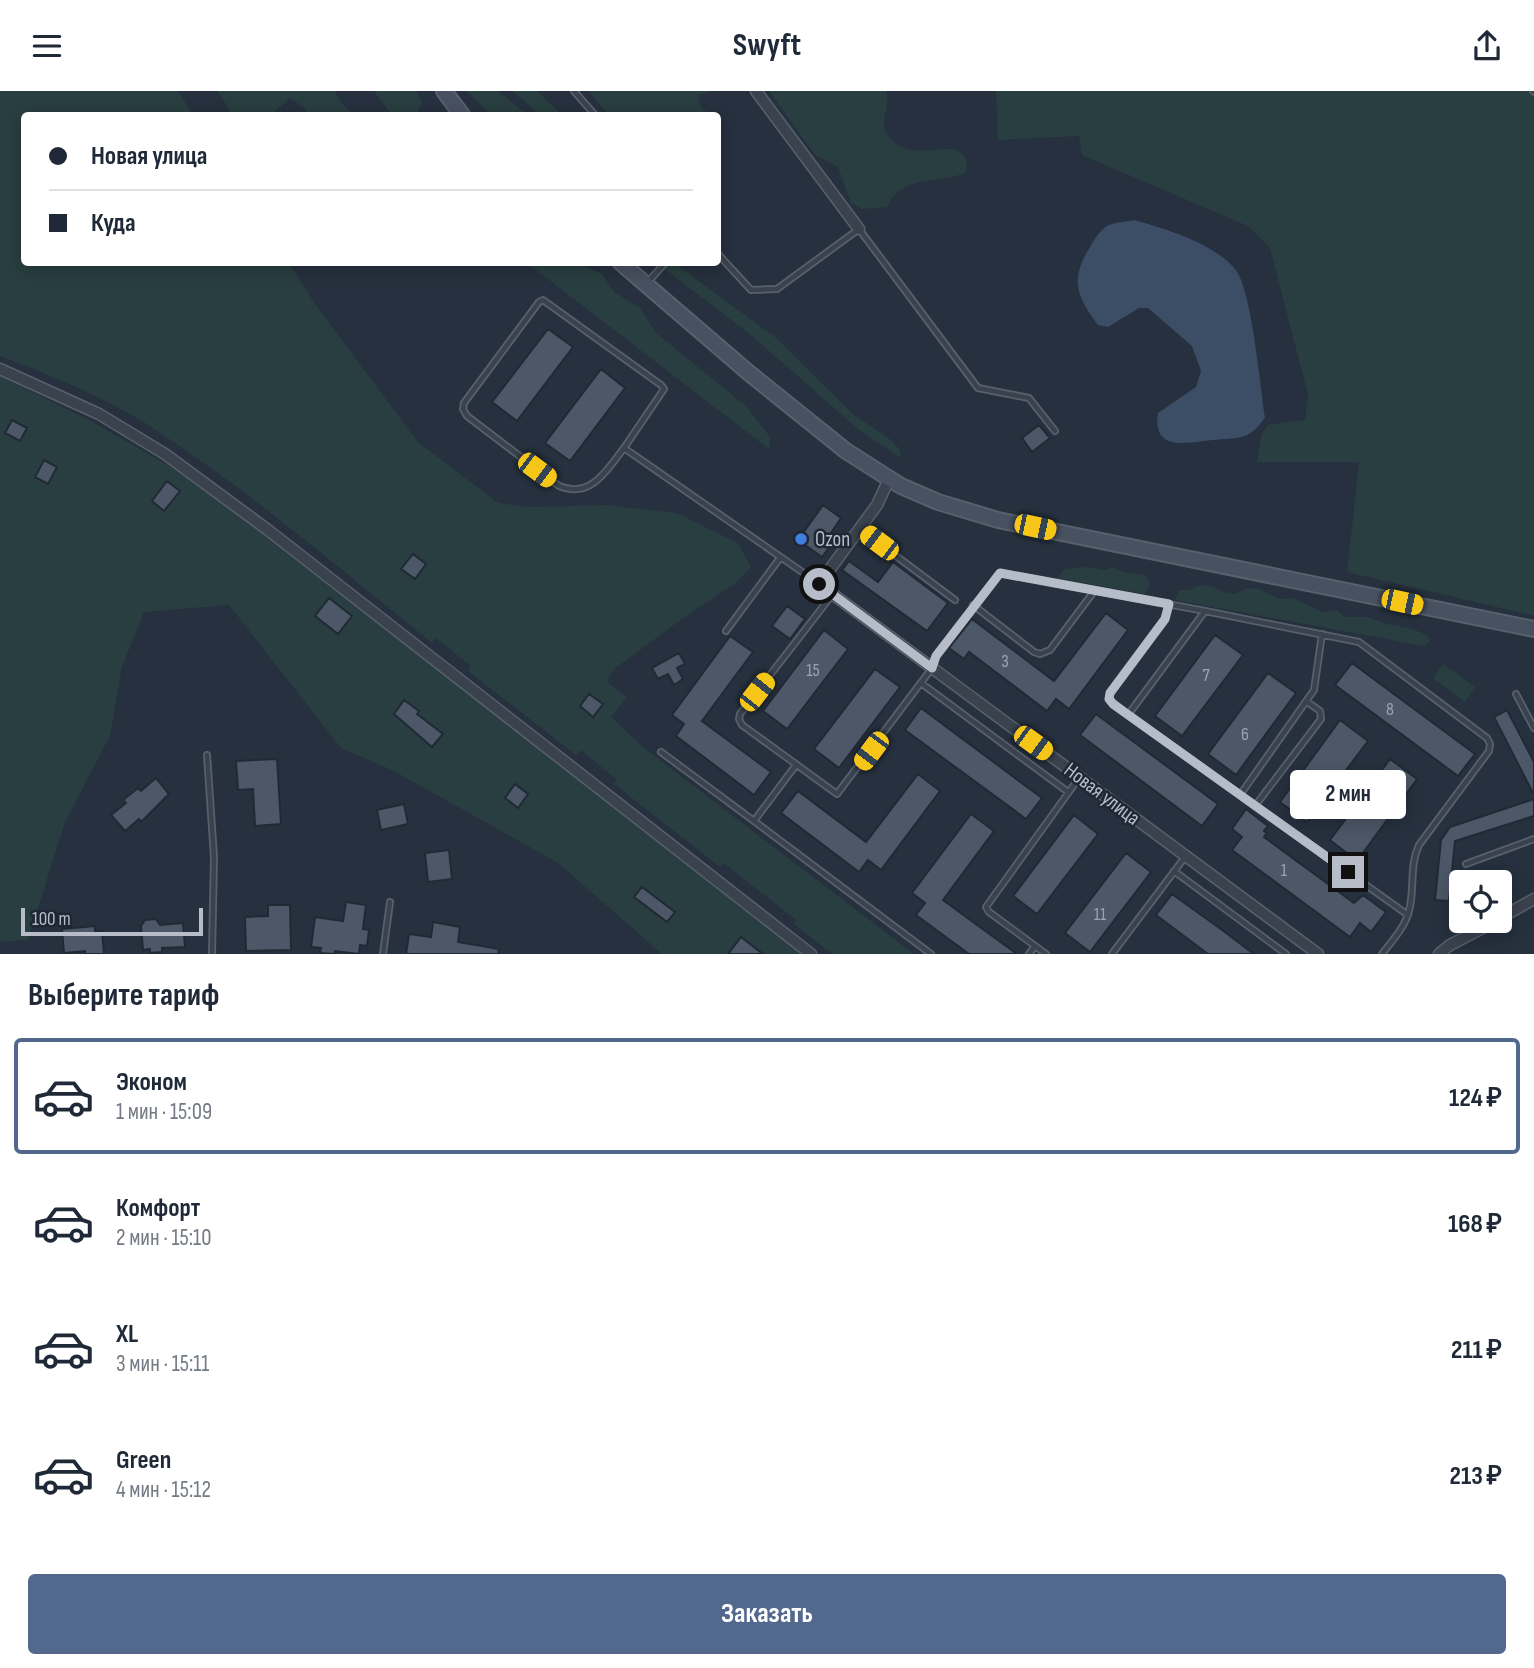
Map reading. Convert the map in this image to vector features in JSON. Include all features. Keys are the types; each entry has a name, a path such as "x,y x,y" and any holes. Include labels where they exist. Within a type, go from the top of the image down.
{"main road":[{"path":"444,91 461,112"},
{"path":"625,266 846,451 890,479 938,502 998,520 1534,629"}],"street":[{"path":"755,91 859,229"},
{"path":"0,369 99,414 165,454 268,530 811,954"},
{"path":"819,584 877,505 890,479"},
{"name":"Новая улица","path":"819,584 1318,954"},
{"path":"1512,911 1534,899"},
{"path":"1439,954 1474,933"}],"lane":[{"path":"574,91 592,112"},
{"path":"721,257 751,290 777,289 859,229 978,388 1028,398 1055,431"},
{"path":"646,284 662,266"},
{"path":"543,300 664,389 624,448 598,481 579,490 568,489 559,486 467,416 463,409 472,392 539,302 543,300"},
{"path":"624,448 819,584"},
{"path":"859,529 956,600"},
{"path":"726,631 780,558"},
{"path":"832,594 740,714 739,719 742,725 833,792 841,791 932,668 936,656 973,605 1000,573 1359,642 1487,739 1490,744 1489,751 1415,853 1408,915 1382,954"},
{"path":"973,605 1040,654 1049,650 1095,590"},
{"path":"1169,604 1165,619 1110,693 1109,699 1408,915"},
{"path":"1128,715 1205,611"},
{"path":"1240,795 1314,690 1322,634"},
{"path":"921,683 1068,792"},
{"path":"1517,694 1534,728"},
{"path":"1255,806 1321,719 1320,711 1306,701"},
{"path":"661,752 931,954"},
{"path":"207,755 214,857 212,954"},
{"path":"754,821 796,765"},
{"path":"1046,954 986,907 1079,777"},
{"path":"1466,864 1534,839"},
{"path":"1112,954 1186,856"},
{"path":"1174,871 1286,954"},
{"path":"383,954 390,902"},
{"path":"1029,954 1035,946"}],"green space":[{"path":"0,91 178,91 191,112 21,112 21,266 291,266 317,307 418,442 498,503 531,507 606,505 677,513 738,543 751,567 733,585 613,670 607,682 627,697 611,717 643,747 914,954 832,954 794,924 796,920 724,863 720,867 614,784 617,780 581,750 576,755 468,671 471,666 436,638 432,643 219,474 145,423 112,404 0,356"},
{"path":"217,91 335,91 342,104 351,112 306,112 290,98 274,112 231,112"},
{"path":"374,91 417,91 422,103 418,112 390,112"},
{"path":"466,91 498,91 524,112 489,112"},
{"path":"513,91 537,91 559,112 537,112"},
{"path":"588,91 710,91 698,95 701,107 707,112 606,112"},
{"path":"769,91 886,91 884,123 887,134 905,148 926,151 953,149 960,152 967,161 966,173 911,185 902,189 887,207 862,209 851,203 838,167 815,155"},
{"path":"996,91 1534,91 1534,616 1347,572 1359,462 1257,462 1261,437 1267,425 1305,420 1308,395 1270,248 1248,226 1082,155 1079,136 998,140"},
{"path":"531,266 583,266 602,274 614,292 640,308 656,333 746,406 770,437 769,449"},
{"path":"661,266 678,266 775,337 853,414 891,440 900,450 901,458 859,430 752,336"},
{"path":"0,376 91,421 171,467 280,544 803,954 662,954 558,863 394,771 341,748 229,605 144,612 122,667 110,736 65,822 28,940 0,942"},
{"path":"1088,567 1105,570 1112,567 1123,572 1145,575 1150,584 1145,594 1057,578 1065,569"},
{"path":"1201,585 1213,586 1222,592 1234,594 1248,588 1259,589 1280,599 1293,598 1323,612 1337,610 1345,617 1367,617 1413,629 1427,635 1430,642 1424,646 1175,600 1179,590 1189,590"},
{"path":"1443,664 1475,687 1465,702 1433,678"}],"water":[{"path":"1134,220 1174,232 1215,252 1235,269 1241,280 1251,316 1265,417 1248,435 1192,443 1166,439 1160,434 1158,413 1196,387 1201,371 1192,346 1148,308 1139,308 1108,327 1098,325 1085,305 1078,287 1078,278 1092,244 1107,226"}],"building":[{"path":"548,329 573,347 517,421 492,402"},
{"path":"601,369 625,388 570,461 545,443"},
{"path":"12,420 27,428 20,441 5,433"},
{"path":"1039,425 1050,438 1032,452 1022,438"},
{"path":"44,460 57,467 48,484 35,477"},
{"path":"167,481 180,491 164,511 152,501"},
{"path":"823,505 841,518 831,533 837,537 822,557 798,540"},
{"path":"413,554 426,564 415,579 401,569"},
{"path":"849,561 878,582 893,562 948,603 927,631 842,570"},
{"path":"329,598 352,616 338,634 315,616"},
{"path":"787,606 805,619 790,639 772,626"},
{"path":"1106,613 1128,630 1069,709 1056,699 1047,711 969,652 964,659 949,648 972,619 1054,681"},
{"path":"824,630 848,649 787,729 763,711"},
{"path":"1215,635 1243,655 1182,736 1155,716"},
{"path":"730,636 753,652 702,721 771,772 754,795 676,736 684,724 672,715"},
{"path":"679,653 685,664 677,668 683,679 674,685 668,674 658,679 652,668"},
{"path":"1352,663 1475,754 1458,776 1335,685"},
{"path":"875,669 900,687 839,768 814,749"},
{"path":"1268,673 1296,693 1236,775 1208,754"},
{"path":"589,694 603,704 593,717 580,706"},
{"path":"404,700 443,734 432,747 394,714"},
{"path":"921,708 1042,798 1026,819 905,730"},
{"path":"1507,710 1534,762 1534,795 1494,717"},
{"path":"1096,714 1218,804 1202,826 1080,735"},
{"path":"1340,720 1368,741 1307,822 1280,802"},
{"path":"277,759 281,824 255,826 253,789 238,790 236,761"},
{"path":"1390,759 1417,779 1357,861 1330,840"},
{"path":"918,774 940,791 881,870 868,860 859,872 781,813 798,791 866,842"},
{"path":"156,778 169,794 141,822 139,819 125,831 111,815 126,803 123,800 138,788 141,791"},
{"path":"515,784 528,794 518,808 505,798"},
{"path":"1534,799 1534,816 1455,841 1452,870 1449,870 1449,901 1435,900 1441,840 1450,827"},
{"path":"404,804 408,824 381,830 377,810"},
{"path":"1246,809 1268,826 1264,837 1354,903 1363,895 1386,912 1371,932 1360,923 1350,937 1232,850 1242,837 1232,829"},
{"path":"971,814 994,831 943,900 1017,954 969,954 916,915 925,903 912,893"},
{"path":"1074,815 1098,834 1037,914 1013,896"},
{"path":"449,850 452,879 428,882 425,853"},
{"path":"1126,853 1151,872 1090,952 1065,933"},
{"path":"642,887 675,912 667,922 634,897"},
{"path":"1172,894 1254,954 1208,954 1156,915"},
{"path":"346,902 366,905 363,929 369,930 367,946 360,945 359,954 335,951 334,954 320,953 321,948 311,947 315,917 343,921"},
{"path":"268,905 290,905 291,950 246,951 245,917 268,916"},
{"path":"156,919 160,925 183,923 185,947 162,948 162,952 150,953 150,949 143,950 141,926 145,920"},
{"path":"433,922 460,927 458,942 499,949 498,954 406,954 409,934 431,937"},
{"path":"95,926 95,931 102,931 104,954 85,954 85,951 64,953 62,929"},
{"path":"741,937 763,954 728,954"}],"place":[{"name":"Ozon","path":"801,539"}],"route":[{"path":"819,584 932,668 936,656 995,576 1000,573 1169,604 1165,619 1110,693 1109,699 1348,872"}]}
